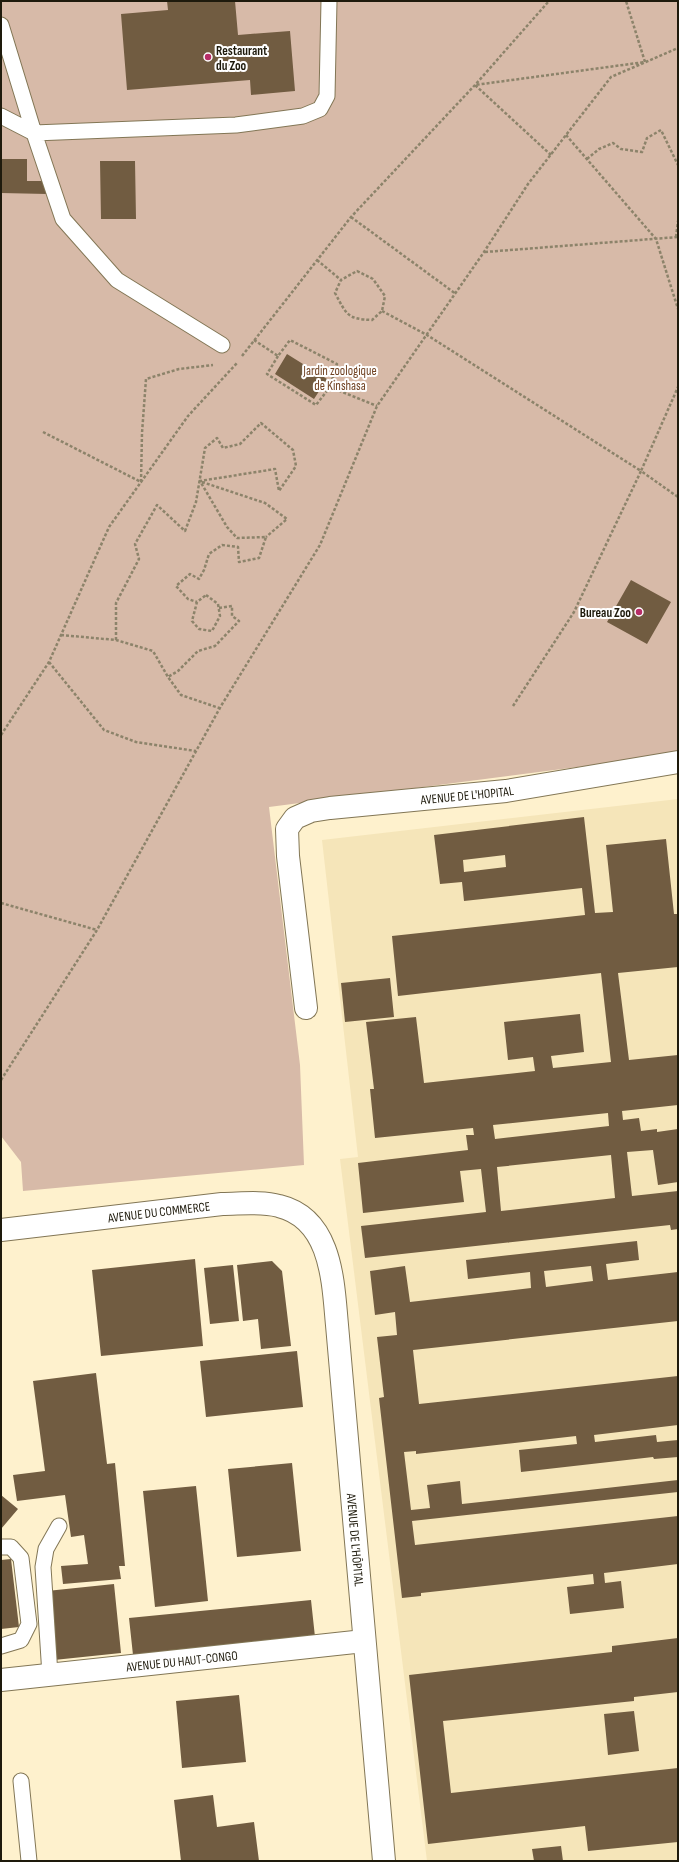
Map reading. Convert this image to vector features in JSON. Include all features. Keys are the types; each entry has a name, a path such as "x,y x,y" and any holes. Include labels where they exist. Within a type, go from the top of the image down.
{"street":[{"name":"AVENUE DE L'HOPITAL","path":"306,1008 288,856 287,829 295,818 311,811 506,791 678,762"},
{"name":"AVENUE DU COMMERCE","path":"1,1230 222,1204 279,1206 298,1213 310,1225"},
{"name":"AVENUE DE L’HÔPITAL","path":"310,1225 321,1239 332,1274 384,1861"},
{"name":"AVENUE DU HAUT-CONGO","path":"1,1680 364,1640"}],"lane":[{"path":"1,116 34,133 236,125 303,116 320,108 327,96 329,1"},
{"path":"1,25 34,133 64,219 118,280 222,345"},
{"path":"50,1675 43,1567 46,1549 59,1526"},
{"path":"1,1547 11,1547 21,1558 29,1624 21,1640 1,1646"},
{"path":"21,1781 28,1861"}],"path":[{"path":"1,735 49,662 109,528 188,416 237,362 351,217 475,85 550,1"},
{"path":"626,1 644,62"},
{"path":"1,1080 97,930 219,708 320,545 377,406 456,294 528,184 610,77 678,48"},
{"path":"475,85 644,62"},
{"path":"475,85 551,155"},
{"path":"587,159 599,149 614,143 621,148 642,152 647,138 661,130 678,165"},
{"path":"566,135 656,239 678,309"},
{"path":"351,217 456,294"},
{"path":"484,252 677,237 678,221"},
{"path":"317,260 341,280"},
{"path":"356,271 373,279 385,296 382,311 372,320 354,319 345,312 335,293 341,280 356,271"},
{"path":"382,311 427,335 641,471 678,497"},
{"path":"254,340 278,356"},
{"path":"290,340 337,364 330,387 316,405 267,374 290,340"},
{"path":"230,363 237,362"},
{"path":"141,482 142,433 146,379 179,369 216,365"},
{"path":"330,387 377,406"},
{"path":"513,706 574,612 641,471 678,387"},
{"path":"116,640 116,603 139,560 135,544 156,505 185,531 196,502 206,448 217,438 223,448 240,444 261,423 293,450 296,466 279,491 275,469 200,481"},
{"path":"43,432 141,482"},
{"path":"197,602 188,599 176,586 190,574 199,579 204,570 209,554 222,545 238,547 239,562 259,558 266,537 287,519 265,503 200,481"},
{"path":"200,481 227,527 237,538 266,537"},
{"path":"206,595 218,604 220,616 212,631 199,629 192,621 197,602 206,595"},
{"path":"168,677 178,671 198,651 215,646 239,621 232,616 232,606 219,608"},
{"path":"61,635 116,640 153,651 181,696 219,708"},
{"path":"49,662 104,730 136,742 196,751"},
{"path":"1,903 97,930"}],"shaded area":[{"path":"678,799 678,1861 427,1861 340,1159 358,1157 322,840"}],"green space":[{"name":"Jardin zoologique de Kinshasa","path":"1,1 678,1 678,754 269,807 300,1065 304,1165 23,1191 21,1162 1,1136"}],"building":[{"name":"Restaurant du Zoo","path":"167,1 235,1 238,35 290,31 295,91 251,95 250,80 127,90 121,14 168,10"},
{"path":"1,159 27,159 27,181 47,181 47,194 1,193"},
{"path":"100,161 135,161 136,219 101,219"},
{"path":"287,354 327,379 314,399 275,374"},
{"name":"Bureau Zoo","path":"631,580 671,602 647,644 607,622"},
{"path":"584,817 595,913 613,912 606,845 666,839 674,914 678,914 678,967 618,973 629,1060 678,1055 678,1105 622,1111 623,1120 639,1118 641,1131 657,1129 657,1132 678,1129 678,1182 658,1185 653,1150 627,1152 632,1196 678,1191 678,1229 671,1230 670,1225 365,1258 361,1226 486,1212 481,1169 460,1171 464,1202 363,1213 358,1163 468,1150 466,1135 474,1135 473,1128 375,1138 370,1089 374,1089 366,1022 416,1017 424,1083 535,1071 533,1057 508,1060 504,1022 580,1014 584,1052 551,1056 553,1068 611,1062 601,973 398,996 392,936 585,915 582,888 464,901 462,882 440,884 434,835","holes":["505,855 506,867 464,872 463,860","608,1113 609,1126 495,1139 493,1125","611,1155 615,1198 501,1211 497,1167"]},
{"path":"390,978 394,1017 345,1022 341,983"},
{"path":"637,1241 639,1260 606,1264 608,1280 678,1272 678,1321 413,1350 419,1404 678,1376 678,1425 594,1435 595,1442 656,1435 657,1442 678,1440 678,1457 654,1459 653,1457 521,1472 519,1450 577,1444 576,1436 416,1454 416,1451 404,1452 411,1510 430,1508 427,1485 460,1481 462,1504 678,1480 678,1492 412,1521 415,1545 678,1516 678,1564 604,1573 605,1583 621,1581 624,1608 570,1614 567,1587 594,1584 593,1574 421,1593 421,1596 402,1598 379,1398 384,1397 377,1337 397,1335 395,1312 375,1315 370,1271 405,1266 410,1302 531,1288 530,1272 468,1279 466,1260","holes":["591,1266 593,1281 546,1287 544,1271"]},
{"path":"195,1259 203,1346 101,1356 92,1270"},
{"path":"272,1261 282,1271 291,1346 261,1349 258,1319 243,1321 237,1265"},
{"path":"233,1265 239,1321 210,1324 204,1268"},
{"path":"297,1351 303,1407 206,1417 200,1361"},
{"path":"96,1373 107,1464 115,1463 125,1566 119,1566 121,1579 63,1584 61,1566 88,1564 84,1535 71,1537 65,1495 17,1501 13,1475 45,1471 33,1381"},
{"path":"292,1463 301,1551 237,1557 228,1469"},
{"path":"196,1486 208,1601 155,1607 143,1491"},
{"path":"1,1495 18,1509 1,1529"},
{"path":"11,1559 19,1627 1,1629 1,1560"},
{"path":"114,1584 121,1653 54,1660 47,1591"},
{"path":"311,1600 315,1637 133,1655 129,1618"},
{"path":"678,1638 678,1692 634,1697 634,1701 443,1721 451,1793 678,1768 678,1842 588,1851 585,1826 428,1844 409,1675 612,1652 612,1646"},
{"path":"239,1695 246,1762 182,1768 176,1701"},
{"path":"634,1711 639,1751 608,1755 604,1714"},
{"path":"213,1795 217,1827 254,1822 259,1861 181,1861 174,1800"},
{"path":"561,1846 563,1861 534,1861 532,1849"}],"place":[{"name":"Restaurant du Zoo","path":"208,57"},
{"name":"Bureau Zoo","path":"639,612"}]}
